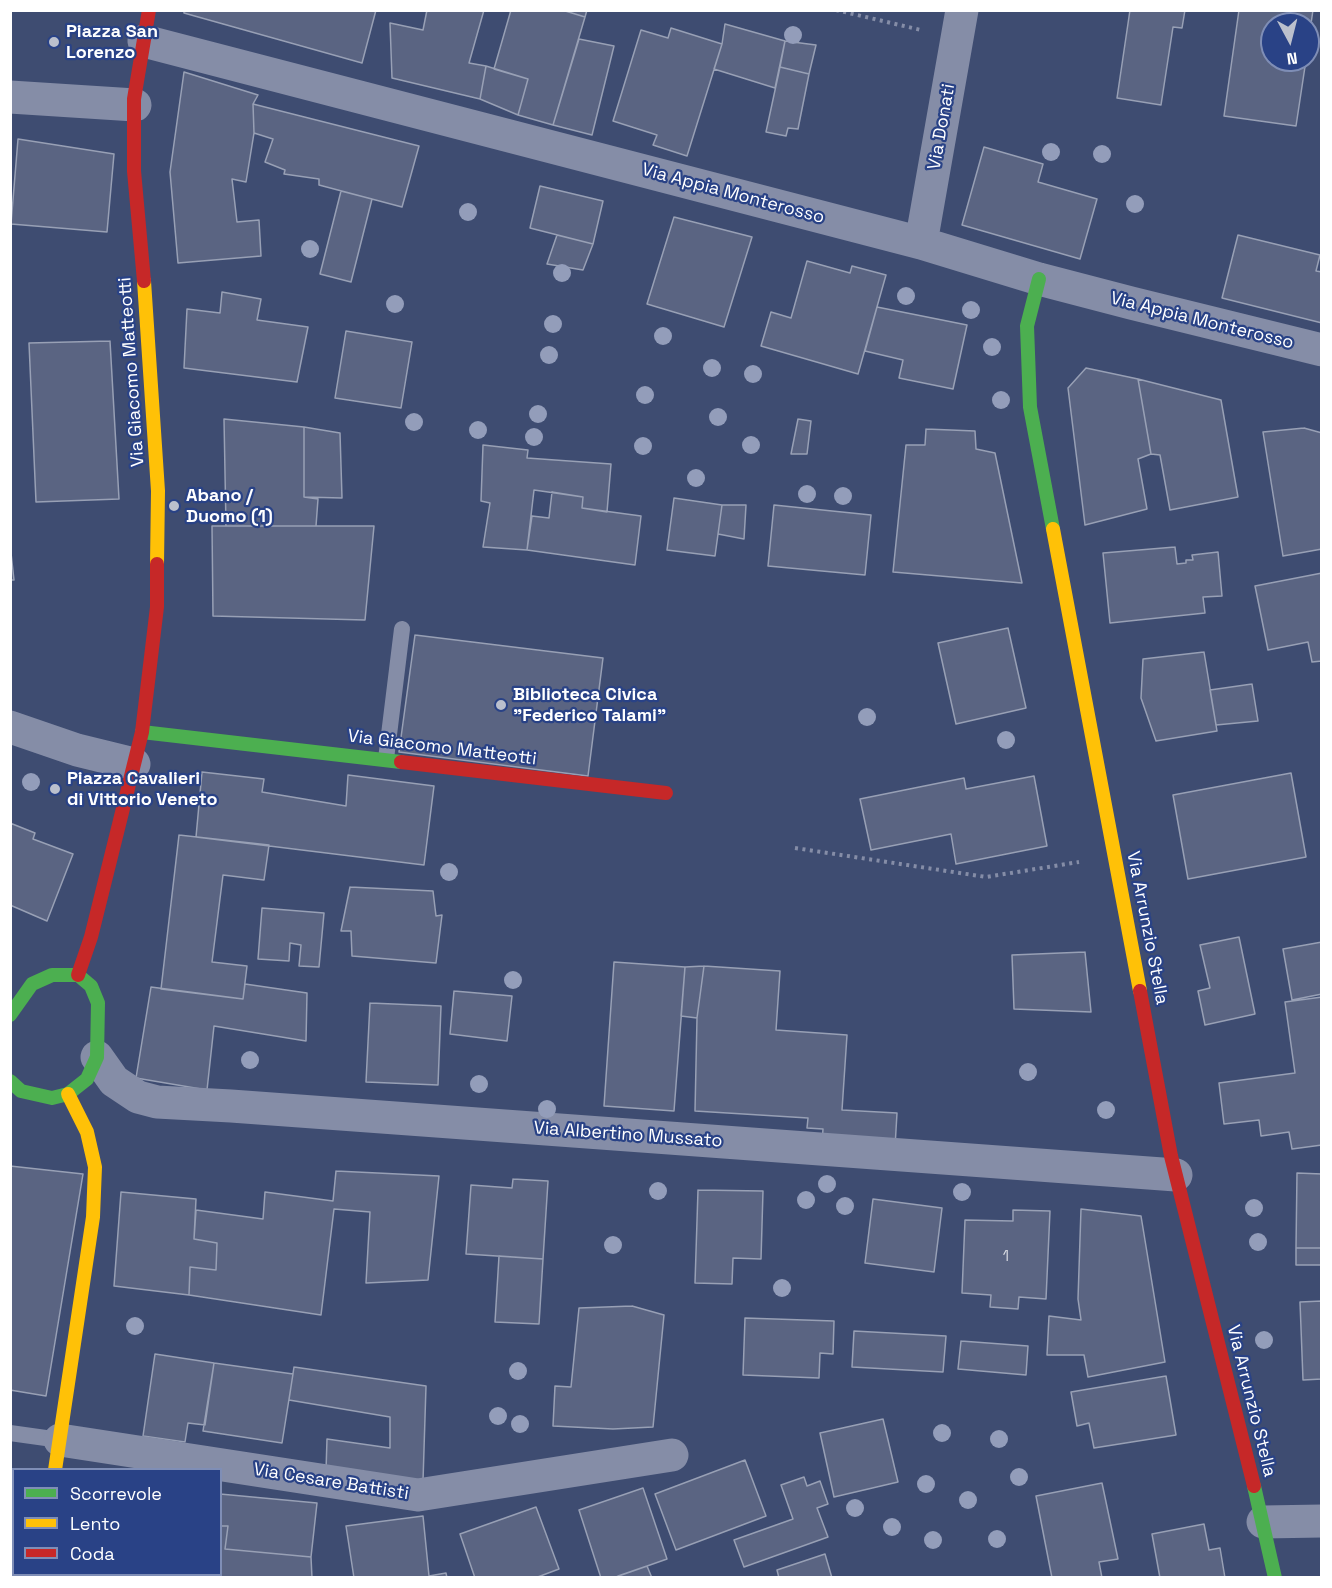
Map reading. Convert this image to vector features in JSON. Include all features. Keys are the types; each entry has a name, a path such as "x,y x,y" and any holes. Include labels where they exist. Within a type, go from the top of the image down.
{"street":[{"name":"Via Donati","path":"921,243 959,25"},
{"name":"Via Appia Monterosso","path":"146,26 921,243 1039,279 1322,350"},
{"name":"Via Giacomo Matteotti","path":"78,975 91,937 142,732 157,607 158,491 149,330 134,171 135,105 146,26"},
{"path":"10,97 135,105"},
{"name":"Via Arrunzio Stella","path":"1039,279 1027,326 1030,407 1174,1165 1275,1578"},
{"path":"10,727 77,750 134,764"},
{"name":"Via Giacomo Matteotti","path":"142,732 666,793"},
{"path":"10,1015 32,984 52,975 78,975 91,986 98,1003 97,1057 87,1079 68,1094 52,1098 21,1091 10,1081"},
{"name":"Via Albertino Mussato","path":"97,1057 114,1082 138,1097 157,1102 1174,1165"},
{"path":"58,1455 93,1217 95,1167 87,1132 68,1094"},
{"name":"Via Cesare Battisti","path":"58,1455 175,1468"},
{"name":"Via Cesare Battisti","path":"222,1473 418,1495 672,1455"},
{"path":"1263,1522 1322,1521"}],"lane":[{"path":"386,759 402,629"},
{"path":"10,1432 58,1455"}],"path":[{"path":"836,10 959,25"},
{"path":"795,848 986,877 1115,856"}],"building":[{"path":"184,10 376,10 362,63 184,13"},
{"path":"427,10 484,10 469,63 486,66 480,99 392,78 390,23 423,30"},
{"path":"511,10 562,10 585,17 553,125 518,115 528,79 494,69"},
{"path":"562,10 587,10 585,17"},
{"path":"1130,10 1185,10 1182,28 1173,27 1161,105 1117,98"},
{"path":"1239,10 1313,10 1313,12 1260,12 1260,72 1304,72 1296,126 1224,116"},
{"path":"725,24 785,41 775,88 714,69 722,44"},
{"path":"671,28 722,44 687,156 653,145 657,135 613,121 641,30 668,38"},
{"path":"579,39 614,46 592,135 553,125"},
{"path":"785,41 816,45 809,74 780,67"},
{"path":"486,66 528,79 518,115 480,99"},
{"path":"780,67 809,74 798,129 788,128 786,136 766,132"},
{"path":"184,72 258,95 253,104 254,133 246,182 232,179 237,222 259,220 261,256 178,263 170,172"},
{"path":"253,104 419,146 402,207 319,185 319,179 284,174 285,170 265,162 273,139 254,133"},
{"path":"18,139 114,154 107,232 11,224"},
{"path":"984,147 1043,164 1038,182 1097,199 1080,259 962,225"},
{"path":"540,186 603,201 593,244 530,228"},
{"path":"341,191 372,199 351,282 320,274"},
{"path":"674,217 752,237 724,327 647,304"},
{"path":"557,235 593,244 583,270 547,264"},
{"path":"1238,235 1320,255 1316,271 1322,272 1322,323 1222,298"},
{"path":"807,261 850,273 852,266 886,275 858,374 761,346 771,312 791,318"},
{"path":"222,292 261,299 257,320 308,327 297,382 184,368 187,309 220,313"},
{"path":"877,307 967,325 953,389 899,378 903,360 865,351"},
{"path":"346,331 412,342 401,408 335,398"},
{"path":"110,341 119,499 36,502 29,343"},
{"path":"1086,368 1138,379 1151,454 1138,459 1147,509 1085,525 1068,388"},
{"path":"1138,379 1221,400 1238,497 1170,510 1160,455 1151,454"},
{"path":"224,419 304,427 304,497 318,499 316,526 226,526"},
{"path":"798,419 811,421 807,454 791,454"},
{"path":"304,427 340,433 342,498 304,497"},
{"path":"1304,428 1322,433 1322,549 1283,556 1263,432"},
{"path":"926,429 975,431 976,449 995,453 1022,583 893,572 906,445 925,445"},
{"path":"483,445 528,450 527,458 611,464 607,512 582,508 583,497 534,490 527,550 483,547 490,503 481,501"},
{"path":"552,492 583,497 582,508 641,516 635,565 527,550 532,516 549,518"},
{"path":"674,498 722,505 715,556 667,550"},
{"path":"722,505 746,505 744,539 718,534"},
{"path":"774,505 871,515 865,575 768,566"},
{"path":"212,526 374,526 365,620 213,616"},
{"path":"10,544 14,580 10,580"},
{"path":"1175,547 1177,564 1193,560 1192,555 1218,552 1222,596 1203,597 1205,613 1110,623 1103,553"},
{"path":"1322,573 1322,661 1312,662 1308,642 1268,650 1255,586"},
{"path":"1008,628 1026,708 956,724 938,643"},
{"name":"Biblioteca Civica \"Federico Talami\"","path":"415,635 603,658 588,776 399,752"},
{"path":"1204,652 1217,731 1156,741 1141,698 1143,659"},
{"path":"1252,684 1258,721 1216,725 1210,690"},
{"path":"202,772 264,779 262,792 346,806 348,775 434,786 424,865 196,837"},
{"path":"1291,773 1306,857 1188,879 1173,795"},
{"path":"1034,776 1047,846 956,864 951,834 871,850 860,799 964,778 966,789"},
{"path":"10,823 35,833 33,839 73,854 47,921 10,905"},
{"path":"179,835 269,845 264,880 223,875 212,962 247,966 243,999 161,989"},
{"path":"350,887 433,891 436,916 442,915 436,963 352,956 351,931 341,931"},
{"path":"262,908 324,913 319,967 299,966 301,945 290,943 289,961 258,959"},
{"path":"1239,937 1255,1014 1205,1025 1198,991 1210,988 1200,945"},
{"path":"1322,942 1322,994 1292,1000 1283,949"},
{"path":"1085,952 1091,1012 1014,1009 1012,955"},
{"path":"614,962 685,967 674,1111 604,1106"},
{"path":"704,966 780,971 776,1030 847,1035 842,1110 897,1113 895,1147 822,1143 823,1129 807,1128 808,1118 695,1111 697,1018"},
{"path":"704,966 697,1018 681,1016 685,967"},
{"path":"245,984 307,993 306,1041 214,1026 207,1090 136,1078 151,987 243,999"},
{"path":"454,991 512,996 507,1041 450,1034"},
{"path":"1322,997 1322,1145 1292,1149 1289,1132 1261,1136 1259,1120 1224,1124 1219,1083 1295,1073 1285,1002"},
{"path":"370,1003 441,1006 438,1085 366,1082"},
{"path":"10,1166 83,1174 46,1396 10,1390"},
{"path":"336,1171 439,1176 428,1280 366,1283 370,1212 334,1209 321,1315 189,1295 190,1267 216,1270 217,1243 194,1239 196,1210 263,1219 265,1192 333,1201"},
{"path":"1297,1173 1322,1174 1322,1248 1296,1248"},
{"path":"513,1179 548,1181 543,1259 466,1254 471,1185 512,1188"},
{"path":"698,1190 763,1191 761,1259 733,1258 732,1284 695,1283"},
{"path":"121,1192 196,1199 194,1239 217,1243 216,1270 190,1267 189,1295 114,1286"},
{"path":"873,1199 942,1208 934,1272 865,1263"},
{"path":"1081,1209 1141,1216 1165,1362 1088,1377 1084,1355 1047,1355 1049,1316 1081,1320 1078,1299"},
{"path":"1013,1210 1050,1211 1046,1299 1019,1297 1018,1309 990,1307 991,1295 962,1293 965,1220 1013,1221"},
{"path":"1296,1248 1322,1248 1322,1265 1296,1265"},
{"path":"499,1256 543,1259 539,1324 495,1322"},
{"path":"1322,1301 1322,1379 1303,1380 1300,1302"},
{"path":"632,1306 664,1315 653,1427 613,1429 553,1426 555,1386 571,1387 579,1308"},
{"path":"745,1318 834,1321 833,1354 820,1353 819,1378 743,1375"},
{"path":"854,1331 946,1336 943,1372 852,1367"},
{"path":"961,1341 1028,1346 1026,1375 958,1369"},
{"path":"155,1354 214,1363 205,1425 188,1423 185,1442 143,1436"},
{"path":"214,1363 293,1374 282,1443 203,1431"},
{"path":"294,1367 426,1386 423,1481 326,1471 327,1439 390,1448 390,1417 289,1400"},
{"path":"1166,1376 1176,1435 1094,1448 1089,1423 1077,1426 1071,1392"},
{"path":"883,1419 898,1482 834,1497 820,1433"},
{"path":"745,1460 766,1516 676,1550 655,1494"},
{"path":"804,1477 807,1486 820,1481 828,1504 817,1508 828,1537 744,1567 734,1540 793,1519 781,1485"},
{"path":"1102,1483 1118,1559 1099,1562 1102,1578 1052,1578 1036,1496"},
{"path":"643,1488 667,1559 613,1578 601,1578 579,1510"},
{"path":"222,1494 317,1503 311,1557 225,1549 228,1526 222,1526"},
{"path":"536,1507 559,1569 535,1578 475,1578 460,1534"},
{"path":"423,1516 429,1576 446,1573 447,1578 354,1578 346,1526"},
{"path":"1204,1524 1209,1550 1220,1548 1225,1578 1160,1578 1152,1534"},
{"path":"222,1526 228,1526 225,1549 311,1557 312,1578 162,1578 162,1576 222,1576"},
{"path":"825,1554 832,1578 779,1578 777,1570"},
{"path":"647,1566 652,1578 619,1578 618,1576"},
{"path":"108,1576 162,1576 162,1578 108,1578"}],"traffic: fast":[{"path":"1039,279 1027,326 1030,407 1053,529"},
{"path":"142,732 401,762"},
{"path":"10,1015 32,984 52,975 78,975 91,986 98,1003 97,1057 87,1079 68,1094 52,1098 21,1091 10,1081"},
{"path":"1254,1486 1275,1578"}],"traffic: slow":[{"path":"144,281 158,491 157,564"},
{"path":"1053,529 1140,991"},
{"path":"55,1468 93,1217 95,1167 87,1132 68,1094"}],"traffic: jam":[{"path":"144,281 134,171 134,99 149,10"},
{"path":"78,975 91,937 142,732 157,607 157,564"},
{"path":"401,762 666,793"},
{"path":"1140,991 1171,1156 1254,1486"}],"place":[{"name":"Piazza San Lorenzo","path":"54,42"},
{"name":"Abano / Duomo (1)","path":"174,506"},
{"name":"Biblioteca Civica \"Federico Talami\"","path":"501,705"},
{"name":"Piazza Cavalieri di Vittorio Veneto","path":"55,789"}]}
